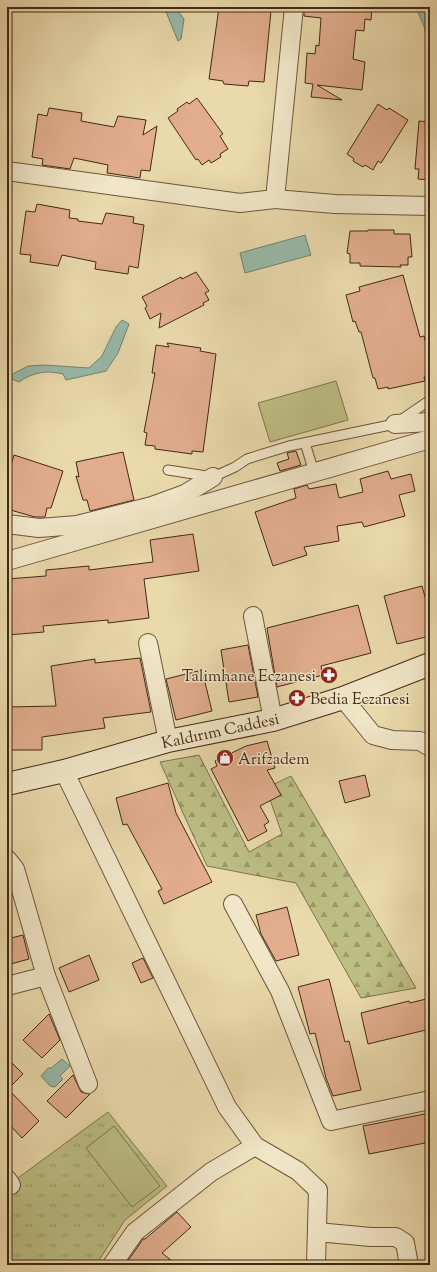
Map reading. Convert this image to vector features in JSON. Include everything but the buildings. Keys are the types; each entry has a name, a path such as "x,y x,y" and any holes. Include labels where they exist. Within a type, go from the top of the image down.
{"street":[{"path":"275,200 294,7"},
{"path":"7,171 240,203 275,200 335,204 430,206"},
{"path":"395,424 430,422"},
{"path":"7,561 430,439"},
{"path":"7,524 39,528 78,525 152,506 186,494 213,477"},
{"path":"253,616 274,720"},
{"path":"148,643 168,740"},
{"name":"Kaldırım Caddesi","path":"7,784 64,771 168,740 274,720 343,698 430,664"},
{"path":"343,698 372,735 392,740 420,741 430,747"},
{"path":"64,771 227,1107 255,1146 298,1171 318,1190 316,1265"},
{"path":"7,858 15,869 46,976 88,1084"},
{"path":"234,904 280,991 331,1121 430,1100"},
{"path":"7,986 46,976"},
{"path":"112,1265 135,1232 211,1172 255,1146"},
{"path":"318,1232 371,1237 396,1237 405,1243 409,1265"}],"lane":[{"path":"168,470 213,477 235,467 247,459 305,443 395,424 430,400"},
{"path":"305,443 314,472"}],"green space":[{"path":"336,381 348,420 270,442 258,403"},
{"path":"199,755 249,852 282,834 266,788 291,776 416,988 361,998 296,883 207,866 160,762"},
{"path":"108,1112 167,1186 125,1220 96,1265 7,1265 7,1186"},
{"path":"114,1126 160,1186 132,1207 86,1148"}],"shaded area":[{"path":"164,7 175,7 184,19 181,39 178,41"},
{"path":"416,7 425,7 430,17 430,72 425,29"},
{"path":"305,235 311,255 245,273 240,253"},
{"path":"122,320 129,324 118,353 106,371 66,380 63,374 51,372 35,374 19,382 7,377 28,366 44,365 89,368 102,356 116,327"},
{"path":"62,1059 70,1066 60,1076 63,1079 55,1087 50,1086 41,1076 48,1068 51,1068"}],"place":[{"name":"Talimhane Eczanesi","path":"329,675"},
{"name":"Bedia Eczanesi","path":"297,698"},
{"name":"Arifzadem","path":"225,758"}]}
